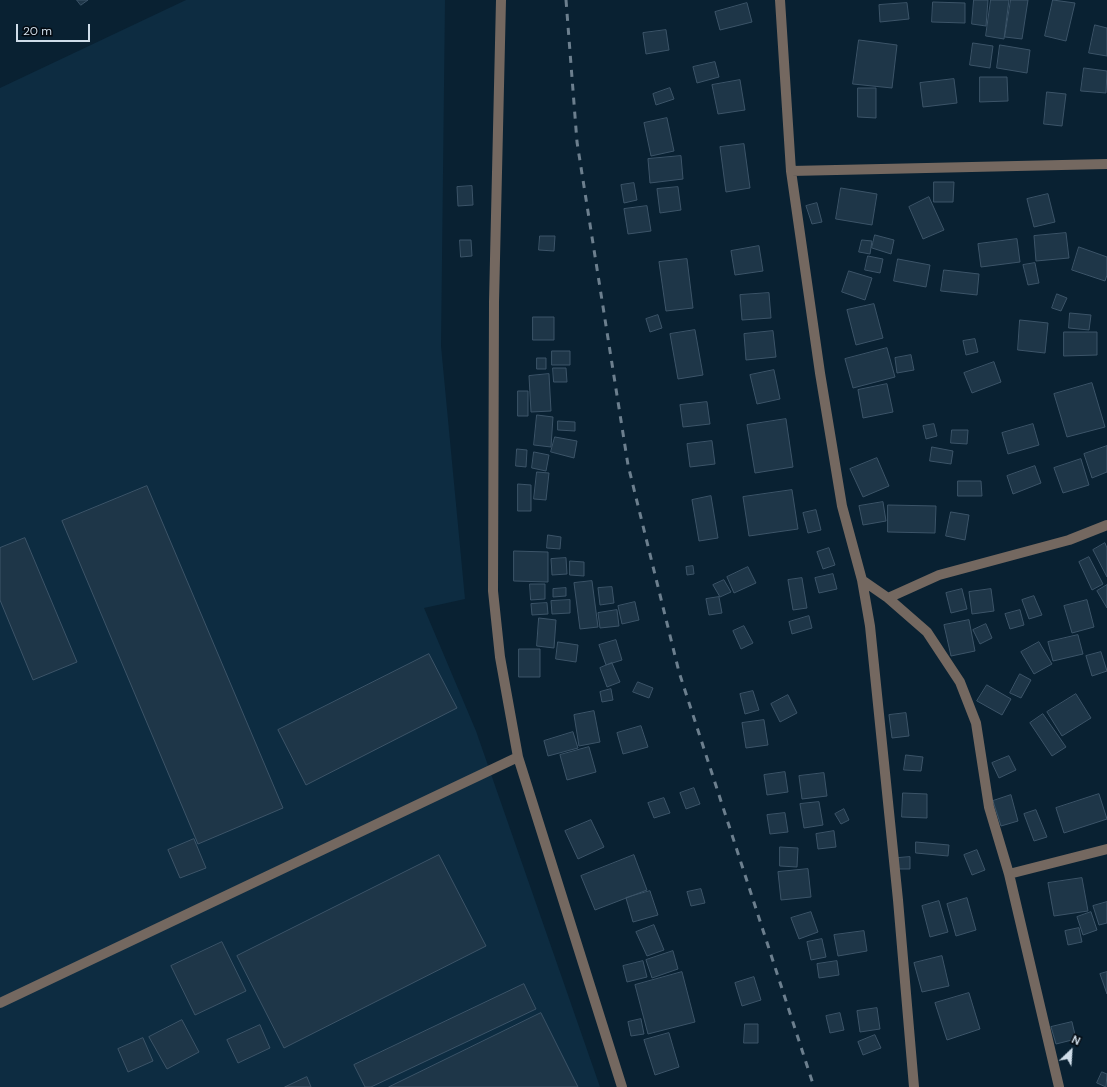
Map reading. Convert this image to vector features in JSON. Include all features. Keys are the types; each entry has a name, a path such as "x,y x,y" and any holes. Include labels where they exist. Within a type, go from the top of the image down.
{"street":[{"path":"501,0 494,302 493,591 500,657 518,757 622,1087"},
{"path":"780,0 791,171 820,372 842,506 862,580 870,626 914,1087"},
{"path":"791,171 1107,164"},
{"path":"888,598 939,575 1069,540 1107,525"},
{"path":"862,580 888,598 927,632 960,682 976,723 989,807 1009,874 1059,1087"},
{"path":"0,1003 518,757"},
{"path":"1009,874 1107,849"}],"shaded area":[{"path":"186,0 445,0 441,346 465,599 424,608 476,731 600,1087 0,1087 0,88"}],"building":[{"path":"77,0 88,0 81,5"},
{"path":"974,0 988,0 986,26 972,24"},
{"path":"991,0 1009,0 1004,39 986,36"},
{"path":"1011,0 1028,0 1022,39 1005,37"},
{"path":"1053,0 1075,3 1066,41 1045,36"},
{"path":"933,2 965,3 965,23 932,22"},
{"path":"747,3 752,22 720,30 715,12"},
{"path":"907,3 909,19 880,22 879,5"},
{"path":"1095,25 1107,28 1107,56 1089,53"},
{"path":"666,30 669,50 646,54 643,33"},
{"path":"859,40 897,45 892,88 853,84"},
{"path":"973,43 993,46 990,68 970,65"},
{"path":"1000,45 1030,50 1027,73 997,68"},
{"path":"715,62 719,77 697,83 693,67"},
{"path":"1084,68 1107,71 1106,93 1081,91"},
{"path":"980,77 1007,77 1008,101 980,102"},
{"path":"954,79 957,103 923,107 920,83"},
{"path":"740,80 745,110 718,114 712,85"},
{"path":"670,88 674,99 656,105 653,94"},
{"path":"858,88 876,88 876,118 858,117"},
{"path":"1047,92 1066,94 1062,126 1044,124"},
{"path":"667,118 674,151 651,156 644,123"},
{"path":"744,144 750,188 726,192 720,147"},
{"path":"681,156 683,179 650,183 648,159"},
{"path":"934,182 954,182 953,202 934,202"},
{"path":"634,183 637,200 624,203 621,185"},
{"path":"472,186 473,205 458,206 457,187"},
{"path":"678,187 681,210 660,213 657,189"},
{"path":"841,188 877,194 872,225 836,219"},
{"path":"1048,194 1055,222 1034,227 1027,199"},
{"path":"929,197 944,230 923,239 909,207"},
{"path":"817,203 822,222 812,224 806,206"},
{"path":"647,206 651,231 628,234 624,209"},
{"path":"1066,233 1069,258 1036,261 1034,236"},
{"path":"875,235 894,240 891,254 872,248"},
{"path":"540,236 555,236 554,251 539,250"},
{"path":"1017,239 1020,262 981,267 978,244"},
{"path":"460,240 471,240 472,256 461,257"},
{"path":"862,240 872,241 870,254 859,252"},
{"path":"759,246 763,271 735,275 731,251"},
{"path":"1079,247 1107,257 1107,275 1105,281 1072,270"},
{"path":"868,256 883,259 880,273 865,270"},
{"path":"687,259 693,308 666,311 659,262"},
{"path":"898,259 930,265 926,287 894,281"},
{"path":"1035,263 1039,283 1028,285 1023,265"},
{"path":"944,270 979,274 977,295 941,291"},
{"path":"849,271 872,278 865,300 842,292"},
{"path":"769,293 771,318 742,320 740,295"},
{"path":"1057,294 1067,298 1061,311 1052,308"},
{"path":"874,304 883,338 856,345 847,310"},
{"path":"1070,313 1091,315 1089,330 1069,328"},
{"path":"658,315 662,328 650,332 646,319"},
{"path":"533,317 554,317 554,340 533,340"},
{"path":"1020,320 1048,323 1045,353 1018,350"},
{"path":"695,330 703,375 678,379 670,334"},
{"path":"773,331 776,357 746,360 744,334"},
{"path":"1064,332 1097,332 1097,355 1064,356"},
{"path":"975,339 978,352 966,355 963,341"},
{"path":"887,348 895,377 853,388 845,359"},
{"path":"552,351 570,351 570,365 552,365"},
{"path":"911,355 914,370 897,373 895,358"},
{"path":"537,358 546,358 546,369 537,369"},
{"path":"994,362 1001,382 972,393 964,373"},
{"path":"553,368 566,368 567,382 554,382"},
{"path":"774,370 780,399 757,404 750,375"},
{"path":"549,374 551,411 531,412 529,376"},
{"path":"1092,383 1105,427 1067,437 1054,394"},
{"path":"887,384 893,412 863,418 858,390"},
{"path":"518,391 528,391 528,416 518,416"},
{"path":"707,402 710,424 683,427 680,405"},
{"path":"537,415 553,417 551,447 534,445"},
{"path":"786,419 793,467 755,473 747,425"},
{"path":"558,421 575,422 575,431 558,430"},
{"path":"934,424 937,436 926,439 923,426"},
{"path":"1033,424 1039,445 1008,454 1002,433"},
{"path":"952,430 968,430 967,444 951,443"},
{"path":"555,437 577,441 574,458 551,452"},
{"path":"712,441 715,464 690,467 687,444"},
{"path":"1107,446 1107,472 1092,478 1084,454"},
{"path":"932,447 953,451 951,464 930,461"},
{"path":"517,449 527,450 526,467 516,466"},
{"path":"534,452 549,455 546,471 532,468"},
{"path":"877,458 889,486 863,497 850,469"},
{"path":"1081,459 1089,485 1063,493 1054,468"},
{"path":"1035,466 1041,483 1013,494 1007,476"},
{"path":"537,472 549,473 546,500 534,499"},
{"path":"958,481 981,481 982,496 958,496"},
{"path":"518,484 531,485 531,511 518,511"},
{"path":"147,486 283,808 198,844 62,521"},
{"path":"792,490 798,529 749,536 743,497"},
{"path":"711,496 718,538 699,541 692,500"},
{"path":"883,502 886,521 863,525 859,506"},
{"path":"888,505 936,506 935,533 888,532"},
{"path":"816,510 821,530 808,533 803,513"},
{"path":"951,512 969,515 965,540 946,536"},
{"path":"548,535 561,537 560,549 547,548"},
{"path":"25,538 77,662 33,680 0,600 0,548"},
{"path":"1105,543 1107,548 1107,577 1093,550"},
{"path":"829,548 835,565 823,569 817,552"},
{"path":"514,551 548,552 548,582 514,581"},
{"path":"1089,557 1103,584 1092,590 1079,562"},
{"path":"566,558 567,574 552,575 551,559"},
{"path":"570,561 584,562 584,576 570,575"},
{"path":"693,566 694,574 687,575 686,567"},
{"path":"748,567 756,583 734,593 727,577"},
{"path":"833,574 837,589 819,593 815,578"},
{"path":"802,578 807,608 793,610 788,580"},
{"path":"724,580 731,592 720,597 713,585"},
{"path":"592,581 598,627 580,629 574,583"},
{"path":"530,584 545,584 545,599 531,600"},
{"path":"1107,585 1107,608 1097,591"},
{"path":"612,587 614,603 600,605 598,588"},
{"path":"566,588 566,596 553,597 553,589"},
{"path":"962,589 967,609 951,613 946,593"},
{"path":"991,589 994,611 972,614 969,592"},
{"path":"1034,596 1042,615 1029,619 1022,600"},
{"path":"719,597 722,613 709,615 706,599"},
{"path":"570,600 570,613 552,614 551,601"},
{"path":"1087,600 1094,627 1072,633 1064,606"},
{"path":"635,602 639,620 622,624 618,606"},
{"path":"547,603 548,614 532,615 531,604"},
{"path":"617,610 619,626 600,628 598,613"},
{"path":"1020,610 1024,625 1010,629 1005,614"},
{"path":"809,616 812,628 792,634 789,622"},
{"path":"539,618 556,620 554,648 537,646"},
{"path":"969,620 975,651 951,656 944,625"},
{"path":"986,624 992,638 980,644 973,630"},
{"path":"744,626 753,643 741,649 733,631"},
{"path":"1078,635 1083,654 1053,661 1048,642"},
{"path":"616,640 622,660 606,665 599,645"},
{"path":"558,642 578,645 576,662 556,659"},
{"path":"1039,642 1052,664 1034,674 1021,652"},
{"path":"519,649 540,649 540,677 519,677"},
{"path":"1101,652 1107,671 1092,676 1086,656"},
{"path":"429,654 457,708 306,785 278,730"},
{"path":"612,663 620,682 607,687 600,668"},
{"path":"1020,674 1031,680 1021,698 1010,693"},
{"path":"638,682 653,688 649,698 633,692"},
{"path":"987,685 1011,699 1002,715 977,701"},
{"path":"611,689 613,700 602,702 600,692"},
{"path":"753,691 759,710 745,714 740,694"},
{"path":"1076,694 1091,718 1062,736 1047,712"},
{"path":"788,695 797,713 780,722 771,704"},
{"path":"594,711 600,742 579,746 574,715"},
{"path":"906,713 909,736 892,738 889,715"},
{"path":"1043,714 1066,747 1052,756 1030,723"},
{"path":"764,720 768,745 746,748 742,723"},
{"path":"641,726 648,747 623,754 617,733"},
{"path":"573,732 578,748 548,756 544,741"},
{"path":"589,747 596,772 567,780 560,755"},
{"path":"906,755 923,757 921,771 904,770"},
{"path":"1009,756 1016,770 999,778 992,763"},
{"path":"785,772 788,792 767,795 764,775"},
{"path":"824,773 827,796 802,799 799,776"},
{"path":"694,788 700,804 686,809 680,793"},
{"path":"903,793 927,794 927,818 902,817"},
{"path":"1099,794 1107,819 1064,833 1056,808"},
{"path":"1011,795 1018,821 1001,826 993,801"},
{"path":"664,798 670,813 654,818 648,803"},
{"path":"819,802 823,825 804,828 800,804"},
{"path":"844,809 849,820 841,824 835,814"},
{"path":"1036,810 1047,837 1034,841 1024,814"},
{"path":"785,813 788,832 770,834 767,815"},
{"path":"591,820 604,847 578,859 565,831"},
{"path":"834,831 836,847 818,849 816,834"},
{"path":"194,839 206,868 180,878 168,850"},
{"path":"916,842 949,845 948,856 916,853"},
{"path":"780,847 798,848 797,867 780,866"},
{"path":"977,850 985,870 972,875 964,855"},
{"path":"439,855 486,946 284,1048 237,956"},
{"path":"634,855 647,890 595,910 581,876"},
{"path":"910,857 910,869 898,869 898,858"},
{"path":"808,869 811,897 781,900 778,872"},
{"path":"1082,878 1088,911 1054,916 1048,883"},
{"path":"701,889 705,903 691,906 687,892"},
{"path":"650,891 658,915 633,922 626,898"},
{"path":"967,898 976,930 956,936 947,904"},
{"path":"939,901 948,932 930,937 922,906"},
{"path":"1107,902 1107,923 1099,925 1093,906"},
{"path":"811,912 818,932 799,939 791,918"},
{"path":"1091,912 1097,930 1083,935 1077,917"},
{"path":"654,925 664,950 647,956 636,932"},
{"path":"1079,928 1082,942 1068,945 1065,931"},
{"path":"864,931 867,951 838,956 834,935"},
{"path":"822,939 826,957 811,960 807,942"},
{"path":"222,942 246,991 195,1015 171,966"},
{"path":"673,951 678,969 652,978 646,960"},
{"path":"942,956 949,986 922,992 914,963"},
{"path":"643,961 647,977 627,982 623,966"},
{"path":"837,961 839,975 819,978 817,964"},
{"path":"682,972 695,1022 648,1034 635,985"},
{"path":"1107,972 1107,994 1100,974"},
{"path":"754,977 761,1000 742,1006 735,983"},
{"path":"524,984 536,1009 371,1087 365,1087 354,1065"},
{"path":"969,993 980,1029 947,1040 935,1003"},
{"path":"877,1008 880,1029 860,1032 857,1011"},
{"path":"541,1013 578,1087 389,1087"},
{"path":"840,1013 844,1030 830,1033 826,1016"},
{"path":"641,1019 644,1034 631,1036 628,1022"},
{"path":"182,1020 199,1052 167,1069 149,1037"},
{"path":"1072,1022 1076,1039 1056,1044 1051,1027"},
{"path":"745,1024 758,1024 758,1043 744,1043"},
{"path":"260,1025 270,1048 238,1063 227,1040"},
{"path":"669,1033 679,1067 655,1075 644,1040"},
{"path":"875,1035 881,1048 863,1055 858,1042"},
{"path":"143,1038 153,1061 128,1072 118,1049"},
{"path":"1102,1072 1107,1074 1106,1087 1097,1083"},
{"path":"307,1077 311,1087 285,1087"}],"railway":[{"path":"566,0 577,142 628,465 679,672 814,1087"}]}
